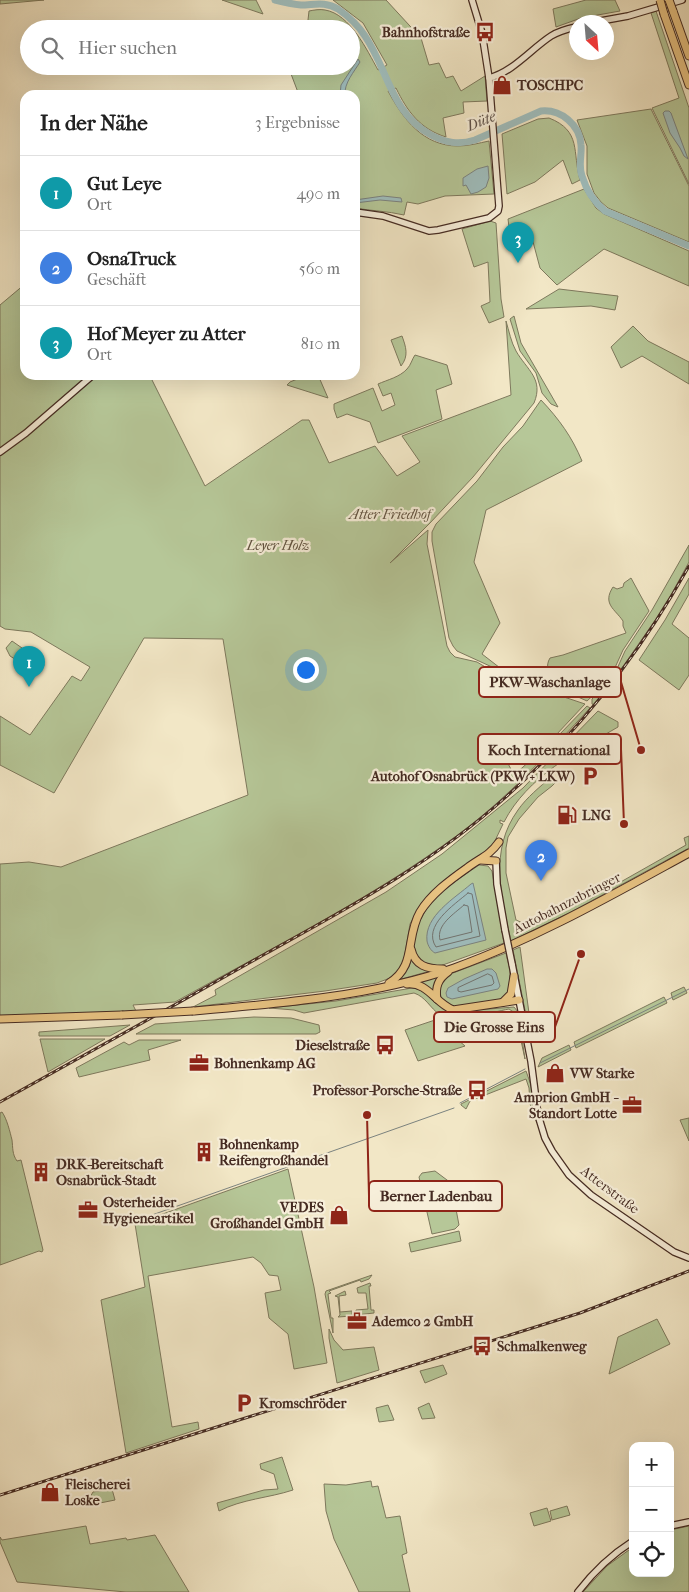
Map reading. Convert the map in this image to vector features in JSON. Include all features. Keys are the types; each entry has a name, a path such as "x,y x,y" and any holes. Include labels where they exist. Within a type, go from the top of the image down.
{"highway":[{"path":"660,0 689,85"},
{"path":"669,0 689,56"},
{"path":"382,987 399,976 403,971 408,959 415,924 426,904 468,867 488,855 499,842"},
{"name":"Autobahnzubringer","path":"453,968 537,933 689,853"},
{"path":"479,860 496,861"},
{"path":"410,947 416,961 427,968 453,968"},
{"path":"382,987 453,968"},
{"path":"437,1000 436,992 439,980 453,968"},
{"path":"503,1002 511,994 514,976"},
{"path":"0,1020 193,1011 286,1002 382,987 418,985 430,992 445,1007 453,1010 519,1000"}],"street":[{"path":"360,213 383,216 429,231 489,218 495,214 499,206 489,78 483,40 472,0"},
{"path":"614,19 682,0"},
{"path":"489,78 507,70 551,36 569,28"},
{"path":"0,452 26,433 87,380"},
{"name":"Atterstraße","path":"496,861 496,884 531,1061 535,1103 541,1127 552,1152 569,1175 591,1195 674,1252 689,1258"},
{"path":"674,1525 689,1522"},
{"path":"578,1592 604,1563 629,1544"}],"green space":[{"path":"0,0 44,0 0,4"},
{"path":"222,0 256,0 263,14"},
{"path":"333,0 386,0 421,38 429,65 439,63 446,78 453,76 461,91 485,76 487,101 463,102 464,113 443,118 446,137 437,134 415,118 396,88 388,91 408,121 424,136 434,141 458,146 489,141 494,194 445,196 418,204 407,202 404,215 360,209 360,90 297,90 291,75 360,75 360,38 378,70 387,65 363,23"},
{"path":"586,0 615,0 620,11 598,15 569,15 569,22 556,27 553,9"},
{"path":"319,10 334,13 344,20 308,20 309,11"},
{"path":"656,11 689,108 689,184 652,108 679,98 651,13"},
{"path":"651,109 689,186 689,242 608,208 594,193 587,174 587,146 577,120"},
{"path":"549,118 567,129 571,136 574,143 580,180 572,184 563,160 535,182 507,194 502,134 538,119"},
{"path":"584,189 596,208 604,214 689,251 689,286 604,249 557,285 540,268 532,238 509,227 508,219"},
{"path":"490,221 496,223 504,317 489,323 481,306 490,302 488,262 474,267 462,229"},
{"path":"20,288 20,380 152,380 205,486 302,420 309,420 329,463 375,446 397,476 420,462 402,436 511,395 506,321 514,348 536,381 537,395 534,403 473,477 390,563 428,530 427,544 447,646 450,652 455,657 477,662 517,686 530,691 558,695 585,704 556,735 540,743 519,743 502,752 514,775 558,736 587,706 590,708 527,774 494,805 459,834 425,858 320,923 175,1002 133,1005 136,1011 0,1016 0,864 29,862 61,867 248,795 223,639 144,638 54,793 0,765 0,716 30,735 72,676 81,681 90,667 31,632 5,629 0,626 0,305"},
{"path":"559,289 618,296 615,310 591,306 526,309"},
{"path":"514,316 521,343 558,407 551,404 542,393 536,373 520,351 510,319"},
{"path":"633,326 648,341 689,362 689,384 642,356 621,368 611,347"},
{"path":"402,336 406,355 401,366 391,340"},
{"path":"415,355 447,365 452,384 436,390 442,419 378,443 370,422 347,414 337,418 334,404 373,388 382,411 395,405 391,393 383,396 378,384 404,372 410,366"},
{"path":"295,380 320,380 328,398 287,385"},
{"path":"541,400 554,414 574,444 582,461 486,510 474,562 500,623 482,654 504,671 525,679 551,681 548,672 550,658 626,633 623,621 611,606 609,598 613,587 617,589 623,587 624,583 631,578 649,611 623,650 613,672 601,688 587,701 558,688 518,683 492,667 457,651 449,638 432,541 432,532 436,524 477,481 503,447 523,426"},
{"path":"689,545 689,562 665,606 624,665 594,705 592,704 592,699 616,671 625,651 652,610"},
{"path":"689,578 689,594 672,624 689,638 689,675 679,690 639,660"},
{"path":"12,641 42,662 44,665 40,672 37,673 10,656 6,648"},
{"path":"598,711 618,722 618,727 570,756 539,778 514,806 504,822 500,820 500,823 503,824 491,849 432,892 422,902 410,924 403,965 396,974 377,983 193,1007 216,995 215,990 386,892 442,854 523,788"},
{"path":"551,777 556,782 538,797 519,819 508,837 506,873 516,920 527,925 588,898 590,899 603,891 607,881 610,888 686,845 684,838 689,836 689,848 569,913 511,941 501,890 500,857 503,841 509,825 518,810 529,796"},
{"path":"479,865 488,866 492,871 504,943 440,966 433,967 417,959 413,948 417,926 428,906 447,887"},
{"path":"520,947 532,1035 530,1035 513,950"},
{"path":"506,953 510,970 509,991 500,1000 453,1007 440,998 439,987 445,976"},
{"path":"411,959 422,969 430,971 398,980 409,967"},
{"path":"441,975 434,993 424,984 418,982"},
{"path":"684,987 687,993 673,1000 671,993"},
{"path":"412,988 425,992 440,1006 452,1012 514,1007 518,1012 525,1059 515,1013 509,1009 464,1018 447,1017 440,1015 422,997 414,993 304,1013 294,1010 269,1008 336,1001"},
{"path":"664,997 667,1003 576,1048 574,1042"},
{"path":"254,1017 291,1018 319,1025 320,1032 316,1034 136,1034 155,1024"},
{"path":"435,1020 465,1046 418,1061 405,1030"},
{"path":"130,1025 110,1036 39,1036 39,1032"},
{"path":"40,1039 105,1039 48,1072"},
{"path":"139,1040 181,1040 148,1050 150,1060 79,1077 76,1068 124,1042 129,1045"},
{"path":"569,1045 571,1050 538,1067 542,1058"},
{"path":"526,1071 531,1085 537,1123 530,1104 529,1088 526,1079 470,1101 466,1109 461,1105 461,1104"},
{"path":"2,1112 12,1140 14,1156 17,1161 21,1160 43,1250 42,1252 39,1251 0,1265 0,1113"},
{"path":"689,1118 689,1141 680,1120"},
{"path":"288,1169 314,1287 327,1363 294,1369 288,1334 269,1318 265,1293 281,1290 278,1276 269,1275 261,1263 253,1257 148,1276 172,1427 198,1422 199,1429 126,1453 101,1300 145,1287 135,1224"},
{"path":"435,1171 451,1183 459,1225 455,1229 432,1234 419,1177 422,1173"},
{"path":"459,1231 461,1241 411,1252 409,1243"},
{"path":"372,1275 369,1279 361,1282 360,1280 329,1291 331,1293 328,1294 331,1318 333,1318 333,1333 326,1291"},
{"path":"370,1283 371,1310 374,1310 374,1313 356,1315 356,1310 368,1309 366,1293 358,1293 357,1288"},
{"path":"345,1291 346,1295 339,1296 340,1312 352,1311 352,1316 338,1317 340,1315 338,1297 335,1296"},
{"path":"657,1319 670,1344 609,1374 618,1337"},
{"path":"329,1329 334,1340 343,1350 374,1347 379,1370 337,1383"},
{"path":"443,1365 447,1374 425,1383 420,1371"},
{"path":"429,1403 435,1418 422,1419 418,1408"},
{"path":"388,1405 394,1420 379,1422 376,1408"},
{"path":"282,1457 293,1490 246,1501 219,1511 217,1503 264,1490 278,1489 274,1474 261,1469 260,1464"},
{"path":"371,1481 372,1487 378,1486 386,1518 400,1516 407,1553 402,1555 410,1592 359,1592 334,1539 326,1511 324,1484 346,1485"},
{"path":"112,1489 115,1500 85,1506 93,1492"},
{"path":"567,1506 570,1515 552,1520 550,1511"},
{"path":"547,1508 551,1521 534,1526 530,1513"},
{"path":"86,1526 90,1544 155,1535 189,1592 126,1592 17,1582 0,1542 0,1537 2,1540"},
{"path":"689,1526 689,1592 583,1592 607,1566 629,1550 629,1577 674,1577 674,1529"}],"water":[{"path":"348,75 352,75 345,90 340,90 341,85"},
{"path":"665,111 671,113 688,159 684,156 670,133 663,113"},
{"path":"488,166 489,178 486,187 471,194 466,185 463,186 463,178 477,169"},
{"path":"383,196 401,198 402,202 380,200 360,202 360,199"},
{"path":"473,883 486,940 435,953 427,941 427,932 430,924 442,908"},
{"path":"487,969 492,969 496,973 500,986 498,989 452,999 447,997 448,988"}],"waterway":[{"name":"Düte","path":"275,0 301,5 329,5 338,9 351,20"},
{"name":"Düte","path":"360,29 373,49 392,90 407,115 431,135 447,141 469,142 541,111 556,113 568,120 577,131 581,145 580,168 582,176 597,204 605,211 689,246"},
{"path":"540,1063 689,989"},
{"path":"460,1103 525,1069"},
{"path":"152,1215 454,1108"}],"railway":[{"path":"0,1102 360,901 421,863 479,820 534,771 608,689 651,629 689,566"},
{"path":"0,1495 580,1313 689,1271"}],"place":[{"name":"Bahnhofstraße","path":"485,32"},
{"name":"TOSCHPC","path":"502,85"},
{"name":"Hof Meyer zu Atter","path":"518,263"},
{"name":"Gut Leye","path":"29,687"},
{"name":"PKW-Waschanlage","path":"641,750"},
{"name":"Autohof Osnabrück (PKW + LKW)","path":"590,776"},
{"name":"LNG","path":"567,815"},
{"name":"Koch International","path":"624,824"},
{"name":"OsnaTruck","path":"541,881"},
{"name":"Die Grosse Eins","path":"581,954"},
{"name":"Dieselstraße","path":"385,1045"},
{"name":"Bohnenkamp AG","path":"199,1063"},
{"name":"VW Starke","path":"555,1073"},
{"name":"Professor-Porsche-Straße","path":"477,1090"},
{"name":"Amprion GmbH - Standort Lotte","path":"632,1105"},
{"name":"Berner Ladenbau","path":"367,1115"},
{"name":"Bohnenkamp Reifengroßhandel","path":"204,1152"},
{"name":"DRK-Bereitschaft Osnabrück-Stadt","path":"41,1172"},
{"name":"Osterheider Hygieneartikel","path":"88,1210"},
{"name":"VEDES Großhandel GmbH","path":"339,1215"},
{"name":"Ademco 2 GmbH","path":"357,1321"},
{"name":"Schmalkenweg","path":"482,1346"},
{"name":"Kromschröder","path":"244,1403"},
{"name":"Fleischerei Loske","path":"50,1492"}],"park label":[{"name":"Atter Friedhof","path":"390,514"},
{"name":"Leyer Holz","path":"278,545"}]}
